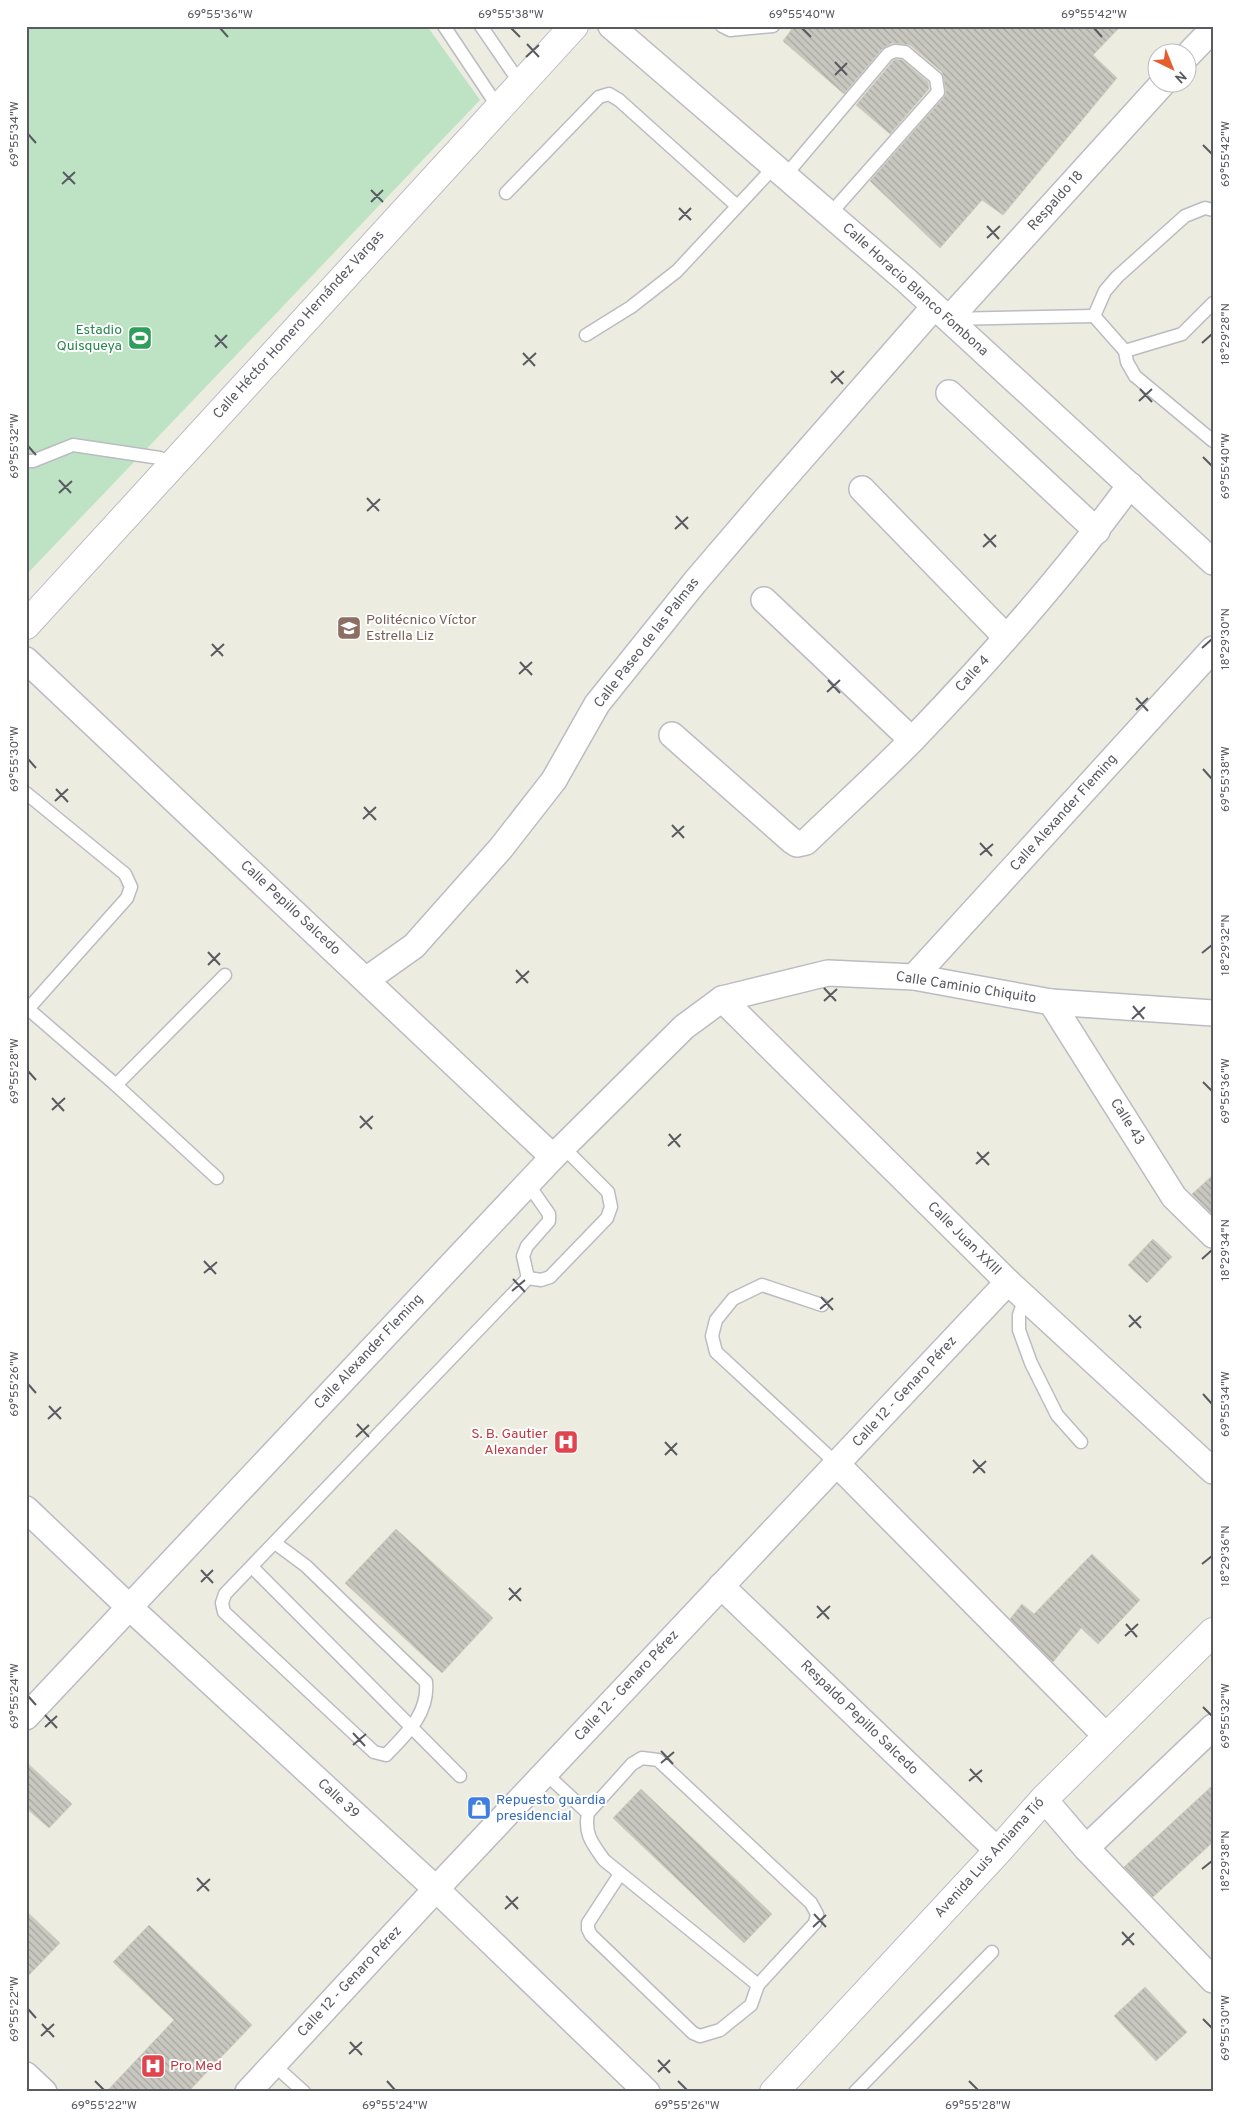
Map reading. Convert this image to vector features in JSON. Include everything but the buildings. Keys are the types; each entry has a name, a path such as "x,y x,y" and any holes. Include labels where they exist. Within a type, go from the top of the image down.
{"street":[{"name":"Calle Héctor Homero Hernández Vargas","path":"26,625 574,26"},
{"name":"Calle Horacio Blanco Fombona","path":"611,26 942,313 1213,562"},
{"path":"1196,46 1213,28"},
{"name":"Respaldo 18","path":"942,313 1154,92"},
{"name":"Calle Paseo de las Palmas","path":"366,980 414,946 501,848 554,780 597,704 695,582 759,506 942,313"},
{"path":"949,393 1097,531"},
{"name":"Calle 4","path":"672,736 797,844 806,842 912,740 1006,637 1097,531 1130,485"},
{"path":"862,489 1006,637"},
{"path":"764,600 912,740"},
{"name":"Calle Alexander Fleming","path":"914,976 1213,649"},
{"name":"Calle Pepillo Salcedo","path":"26,660 366,980 558,1152"},
{"name":"Calle Caminio Chiquito","path":"722,999 828,973 914,976 1051,1002 1213,1013"},
{"name":"Calle Alexander Fleming","path":"26,1717 558,1152 684,1027 722,999"},
{"name":"Calle Juan XXIII","path":"722,999 1016,1290 1213,1470"},
{"name":"Calle 43","path":"1051,1002 1174,1197 1213,1235"},
{"name":"Calle 12 - Genaro Pérez","path":"248,2092 436,1889 837,1464 1016,1290"},
{"path":"837,1464 1107,1737"},
{"name":"Calle 39","path":"26,1509 129,1607 436,1889 647,2092"},
{"name":"Respaldo Pepillo Salcedo","path":"721,1586 998,1851"},
{"name":"Avenida Luis Amiama Tió","path":"774,2092 1044,1799 1213,1632"},
{"path":"1086,1848 1213,1727"},
{"path":"1044,1799 1086,1848 1211,1974"},
{"path":"26,2075 44,2092"}],"lane":[{"path":"444,26 498,107"},
{"path":"481,26 520,83"},
{"path":"722,26 730,30 773,26"},
{"path":"586,335 631,308 677,271 737,206 780,172 888,54 895,51 905,52 936,78 938,92 830,214"},
{"path":"506,193 599,97 609,94 619,100 737,206"},
{"path":"1094,316 1105,291 1124,271 1185,216 1205,208 1213,210"},
{"path":"1125,351 1182,334 1213,302"},
{"path":"942,313 1094,316 1125,351 1127,362 1135,376 1213,441"},
{"path":"26,461 33,461 73,445 160,458 172,466"},
{"path":"26,793 125,874 130,887 127,898 27,1008 116,1085 217,1178"},
{"path":"116,1085 225,975"},
{"path":"528,1278 541,1280 550,1277 607,1218 611,1207 608,1192 558,1152"},
{"path":"528,1184 549,1214 549,1221 527,1246 523,1256 528,1278"},
{"path":"275,1544 306,1566 426,1682 426,1704 413,1727 386,1755 374,1752 224,1612 222,1603 225,1594 528,1278"},
{"path":"822,1305 762,1285 733,1299 716,1320 712,1336 716,1352 837,1464"},
{"path":"1016,1290 1019,1330 1031,1363 1057,1415 1081,1442"},
{"path":"252,1567 460,1776"},
{"path":"620,1874 588,1923 588,1929 591,1935 693,2033 700,2036 720,2030 751,2005 758,1985 815,1923 817,1914 811,1903 658,1760 642,1758 632,1764 588,1813 586,1827 592,1841 604,1860 620,1874 758,1985"},
{"path":"545,1773 588,1813"},
{"path":"855,2092 992,1952"},
{"path":"274,2065 304,2092"}],"green space":[{"name":"Estadio Quisqueya","path":"26,26 427,26 480,100 26,575"}],"place":[{"name":"Estadio Quisqueya","path":"140,338"},
{"name":"Politécnico Víctor Estrella Liz","path":"349,628"},
{"name":"S. B. Gautier Alexander","path":"566,1442"},
{"name":"Repuesto guardia presidencial","path":"479,1808"},
{"name":"Pro Med","path":"153,2066"}]}
